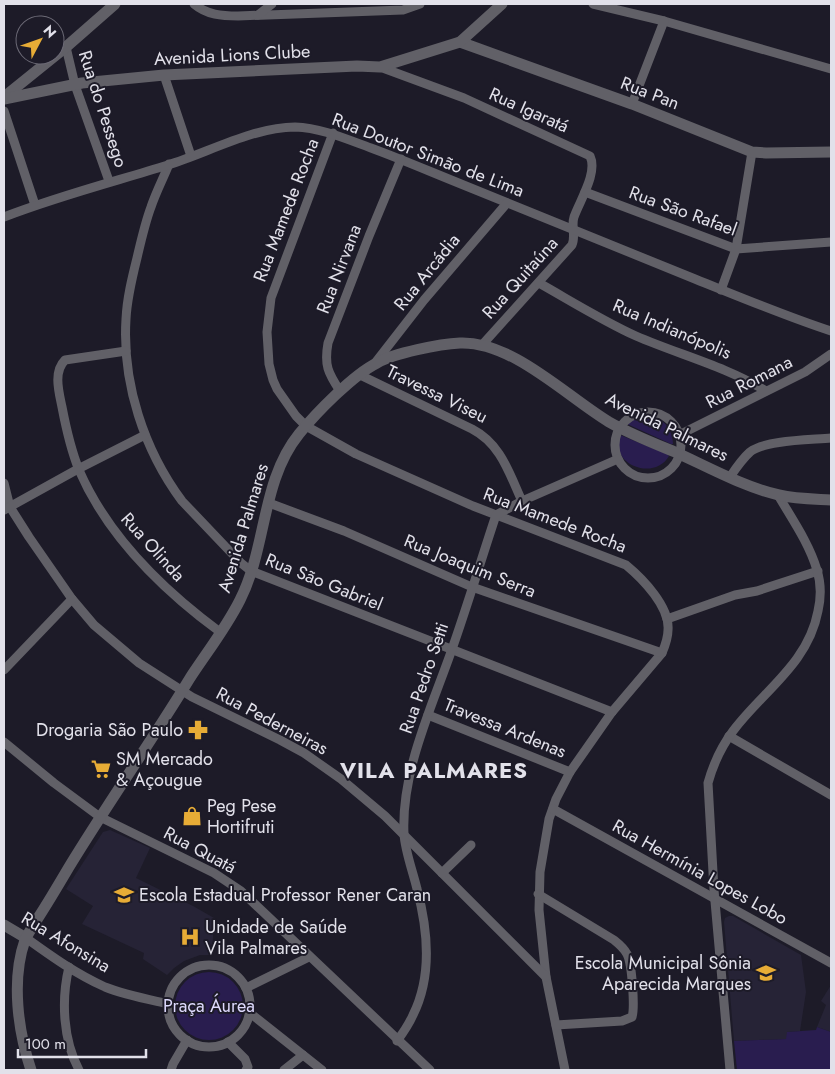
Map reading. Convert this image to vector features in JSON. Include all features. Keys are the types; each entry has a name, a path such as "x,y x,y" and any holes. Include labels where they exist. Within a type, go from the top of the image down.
{"street":[{"path":"4,98 115,4"},
{"path":"194,4 208,13 220,16 403,10 420,4"},
{"path":"258,16 272,4"},
{"path":"460,42 502,4"},
{"path":"594,4 664,21 831,68"},
{"path":"632,104 664,21"},
{"name":"Avenida Lions Clube","path":"4,98 75,85 164,75 357,66 380,68 460,42"},
{"name":"Rua Pan","path":"460,42 632,104 752,152 831,152"},
{"name":"Rua do Pessego","path":"66,47 75,85 109,182"},
{"name":"Rua Igaratá","path":"380,68 464,98 590,156 593,166 574,218 572,231"},
{"path":"164,75 191,156"},
{"path":"4,111 34,205"},
{"name":"Rua Doutor Simão de Lima","path":"4,217 34,205 276,129 295,128 332,133 401,159 572,231 831,331"},
{"name":"Rua Mamede Rocha","path":"332,133 270,298 268,313 269,364 273,380 292,410 306,426 390,470 496,515 626,565 639,576 652,592 667,619"},
{"path":"721,290 736,249 752,152"},
{"name":"Rua Nirvana","path":"340,391 328,372 326,354 328,344 369,236 401,159"},
{"name":"Rua São Gabriel","path":"169,164 150,208 130,286 127,310 126,351 131,382 145,435 175,492 182,501 241,564 251,571 612,712"},
{"name":"Rua São Rafael","path":"585,192 736,249 831,242"},
{"name":"Rua Arcádia","path":"375,363 424,300 506,203"},
{"name":"Rua Quitaúna","path":"482,345 572,244 574,240 572,231"},
{"name":"Rua Indianópolis","path":"539,283 634,335 728,371 766,391"},
{"name":"Avenida Palmares","path":"31,1070 21,1036 18,1002 20,967 26,938 100,817 240,599 251,571 274,480 293,442 340,391 375,363 395,355 439,346 460,343 482,345 509,355 620,428 730,477 778,495 831,500"},
{"name":"Rua Olinda","path":"126,351 65,360 60,365 58,373 67,434 78,469 106,519 139,560 191,610 220,632"},
{"name":"Rua Romana","path":"679,435 805,372 831,354"},
{"name":"Travessa Viseu","path":"360,375 472,428 489,439 500,454 522,501"},
{"path":"649,412 660,414 669,420 679,435 679,454 671,468 663,474 643,477 633,474 618,459 615,448 616,437 620,428 628,418 638,414 649,412"},
{"path":"7,508 145,435"},
{"path":"730,477 743,458 761,446 831,438"},
{"path":"496,515 522,501 618,459"},
{"name":"Rua Pederneiras","path":"4,483 7,508 72,599 94,625 139,663 182,692 280,740 322,765 385,816 546,977"},
{"path":"730,1070 715,898 708,783 713,767 729,736 798,658 808,642 820,603 818,571 810,550 778,495"},
{"name":"Rua Joaquim Serra","path":"269,503 344,531 472,587 662,654"},
{"name":"Rua Pedro Setti","path":"397,1041 413,1016 426,967 426,937 422,912 404,835 409,781 428,715 452,650 496,515"},
{"path":"565,1070 546,977 538,894 549,819 556,799 570,772 612,712 662,654 668,629 667,619 735,595 757,591 818,571"},
{"path":"4,670 72,599"},
{"name":"Travessa Ardenas","path":"428,715 570,772"},
{"path":"729,736 831,795"},
{"name":"Rua Quatá","path":"4,742 54,783 100,817 227,881 247,896 397,1041 430,1070"},
{"name":"Rua Hermínia Lopes Lobo","path":"553,809 831,963"},
{"path":"442,873 471,845"},
{"path":"538,894 614,940 624,948 629,958 634,1008 632,1018 622,1021 556,1025"},
{"name":"Rua Afonsina","path":"4,924 69,967 114,990 168,1004"},
{"path":"246,988 309,957"},
{"path":"206,965 225,968 234,973 246,988 250,1001 250,1013 242,1030 228,1042 211,1047 203,1046 187,1040 175,1028 169,1012 170,994 180,977 188,971 206,965"},
{"path":"69,967 64,990 65,1020 72,1052 79,1070"},
{"path":"250,1013 322,1070"},
{"path":"171,1070 187,1040"},
{"path":"228,1042 245,1059 248,1067 246,1070"},
{"path":"284,1070 303,1055"}],"shaded area":[{"name":"Escola Estadual Professor Rener Caran","path":"110,830 150,848 136,878 214,918 212,955 200,955 184,961 167,975 143,959 144,953 82,924 93,906 66,889 103,832"},
{"name":"Escola Municipal Sônia Aparecida Marques","path":"733,916 801,955 806,992 800,1031 787,1032 787,1039 734,1041 724,922 725,918"},
{"path":"831,985 831,1032 817,1027 826,1005 821,1001"}],"green space":[{"path":"642,414 659,419 664,423 670,432 673,444 625,423"},
{"path":"620,435 669,456 662,464 653,468 634,466 620,454 618,445"},
{"name":"Praça Áurea","path":"202,972 216,972 228,977 238,987 243,999 243,1013 238,1025 228,1035 216,1040 202,1040 190,1035 180,1025 175,1013 175,999 180,987 190,977"},
{"path":"817,1027 831,1032 831,1070 737,1070 734,1041 786,1039 787,1032 816,1030"}],"place":[{"name":"Drogaria São Paulo","path":"198,730"},
{"name":"SM Mercado & Açougue","path":"101,769"},
{"name":"Peg Pese Hortifruti","path":"192,816"},
{"name":"Escola Estadual Professor Rener Caran","path":"124,895"},
{"name":"Unidade de Saúde Vila Palmares","path":"190,937"},
{"name":"Escola Municipal Sônia Aparecida Marques","path":"766,973"}],"district":[{"name":"VILA PALMARES","path":"434,770"}]}
